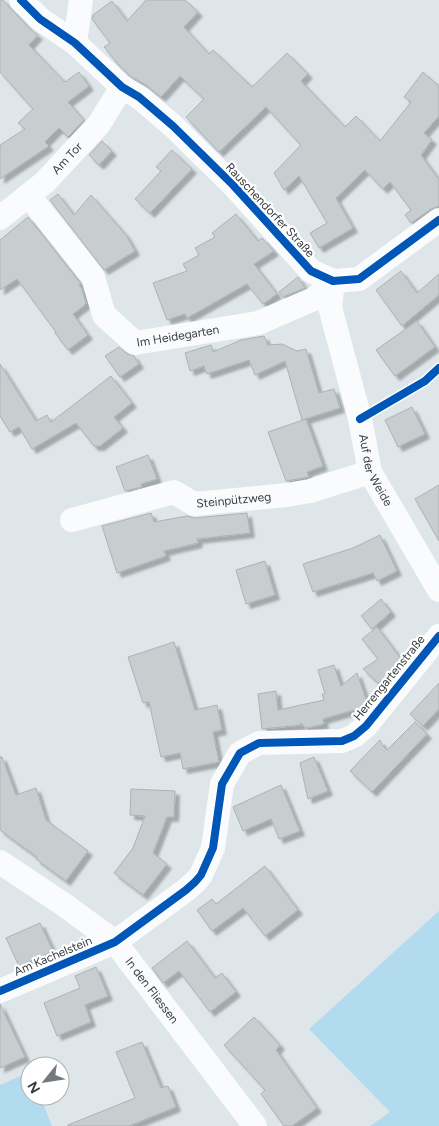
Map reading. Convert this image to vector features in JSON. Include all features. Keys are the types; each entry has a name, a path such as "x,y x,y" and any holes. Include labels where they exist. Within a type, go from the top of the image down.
{"street":[{"name":"Rauschendorfer Straße","path":"21,0 40,19 75,43 122,87 139,97 173,126 233,185 311,271 332,281"},
{"path":"75,43 81,0"},
{"name":"Am Tor","path":"0,218 45,182 100,124 122,87"},
{"name":"Im Heidegarten","path":"29,196 93,277 104,315 135,343 258,323 316,298 332,281"},
{"path":"332,281 359,279 439,220"},
{"name":"Auf der Weide","path":"332,281 330,307 360,419 370,472 439,590"},
{"name":"Steinpützweg","path":"72,520 174,492 194,504 288,495 370,472"},
{"name":"Herrengartenstraße","path":"115,942 186,890 201,875 213,848 222,784 240,753 259,743 342,741 354,736 366,726 439,636"},
{"name":"In den Fliessen","path":"0,862 64,904 115,942 255,1126"},
{"name":"Am Kachelstein","path":"0,991 115,942"}],"shaded area":[{"path":"439,911 439,1126 370,1126 390,1112 309,1029"},
{"path":"20,1076 20,1106 44,1106 52,1126 0,1126 0,1085"}],"building":[{"path":"0,0 3,0 38,35 29,45 65,82 79,72 89,86 68,102 84,120 68,137 59,128 45,142 49,146 0,179 0,145 25,129 18,123 33,109 0,72"},
{"path":"146,0 185,0 198,12 184,27 209,54 213,50 252,87 287,53 308,74 301,81 345,127 356,116 380,141 411,102 404,97 423,72 439,86 439,116 424,133 432,140 421,155 439,180 439,206 431,209 411,223 405,215 411,210 390,182 383,189 365,170 336,198 353,228 319,248 310,233 327,223 299,176 284,190 274,173 301,145 266,107 219,152 186,117 204,99 180,76 161,97 146,85 130,76 104,47 110,43 92,19 93,15 112,1 127,21"},
{"path":"102,141 112,151 99,165 89,155"},
{"path":"172,150 192,169 150,213 135,199 161,171 156,167"},
{"path":"58,194 74,215 91,195 126,235 135,251 104,270 50,200"},
{"path":"236,214 258,241 262,238 274,251 254,264 277,294 263,304 247,284 187,318 185,314 167,320 153,283 187,271 183,264 199,255 195,248 215,237 212,233"},
{"path":"28,217 81,284 79,285 86,304 73,314 88,335 68,350 17,279 0,290 0,240"},
{"path":"401,271 417,293 439,274 439,295 402,326 376,290"},
{"path":"298,277 305,288 283,297 279,292"},
{"path":"417,321 435,347 395,376 376,350"},
{"path":"264,336 268,345 282,344 297,351 306,349 319,393 334,389 340,408 302,420 285,361 255,375 249,360 207,374 204,366 190,371 185,353 211,345 213,352 241,340"},
{"path":"119,347 126,353 134,356 139,364 120,377 105,356"},
{"path":"0,364 36,421 47,415 51,422 111,376 132,403 114,417 123,428 100,446 94,446 76,423 32,449 19,427 10,432 0,416"},
{"path":"412,407 425,434 398,447 385,420"},
{"path":"306,419 323,466 307,472 309,477 286,481 268,432"},
{"path":"148,455 157,479 141,484 142,487 125,491 116,467"},
{"path":"439,485 439,541 415,499"},
{"path":"151,513 154,522 187,516 195,518 247,513 250,533 197,539 198,543 164,551 166,556 117,573 102,526"},
{"path":"380,535 397,571 377,581 373,573 313,592 303,564 353,548"},
{"path":"265,561 275,595 246,604 236,570"},
{"path":"381,599 391,612 372,629 361,616"},
{"path":"377,627 402,660 391,673 378,683 363,669 378,659 362,639"},
{"path":"174,642 195,710 217,705 222,730 213,732 219,762 183,769 180,753 161,757 149,702 143,703 128,657"},
{"path":"334,665 341,686 357,673 367,702 364,707 323,719 324,724 306,728 300,723 301,725 262,729 258,694 276,691 278,710 324,700 322,694 325,694 318,670"},
{"path":"439,683 439,709 423,726 410,714"},
{"path":"415,722 427,734 372,792 350,771 380,740 387,750"},
{"path":"0,757 2,757 16,795 36,788 46,820 88,851 66,881 0,830"},
{"path":"314,757 328,791 308,799 300,763"},
{"path":"281,785 300,831 279,839 271,819 243,831 233,807"},
{"path":"131,789 175,791 174,817 167,817 153,853 167,864 143,895 114,873 133,848 145,816 130,815"},
{"path":"265,866 298,910 265,936 243,908 212,931 197,910 212,899 216,904"},
{"path":"40,923 53,951 19,966 6,938"},
{"path":"187,941 215,978 222,973 236,992 210,1012 179,971 163,983 152,968"},
{"path":"96,967 108,996 85,1005 91,1022 57,1036 44,1003 80,988 75,976"},
{"path":"0,1004 25,1056 20,1056 20,1059 0,1068"},
{"path":"254,1017 280,1045 276,1050 317,1108 292,1126 284,1126 261,1094 265,1090 224,1045"},
{"path":"142,1042 161,1088 168,1086 176,1107 129,1126 68,1126 135,1098 116,1052"}],"cycle path":[{"path":"21,0 40,19 75,43 122,87 139,97 173,126 233,185 311,271 333,281 359,279 439,220"},
{"path":"360,419 425,381 439,368"},
{"path":"0,991 115,942 186,890 201,875 213,848 222,784 240,753 259,743 342,741 354,736 366,726 439,636"}]}
